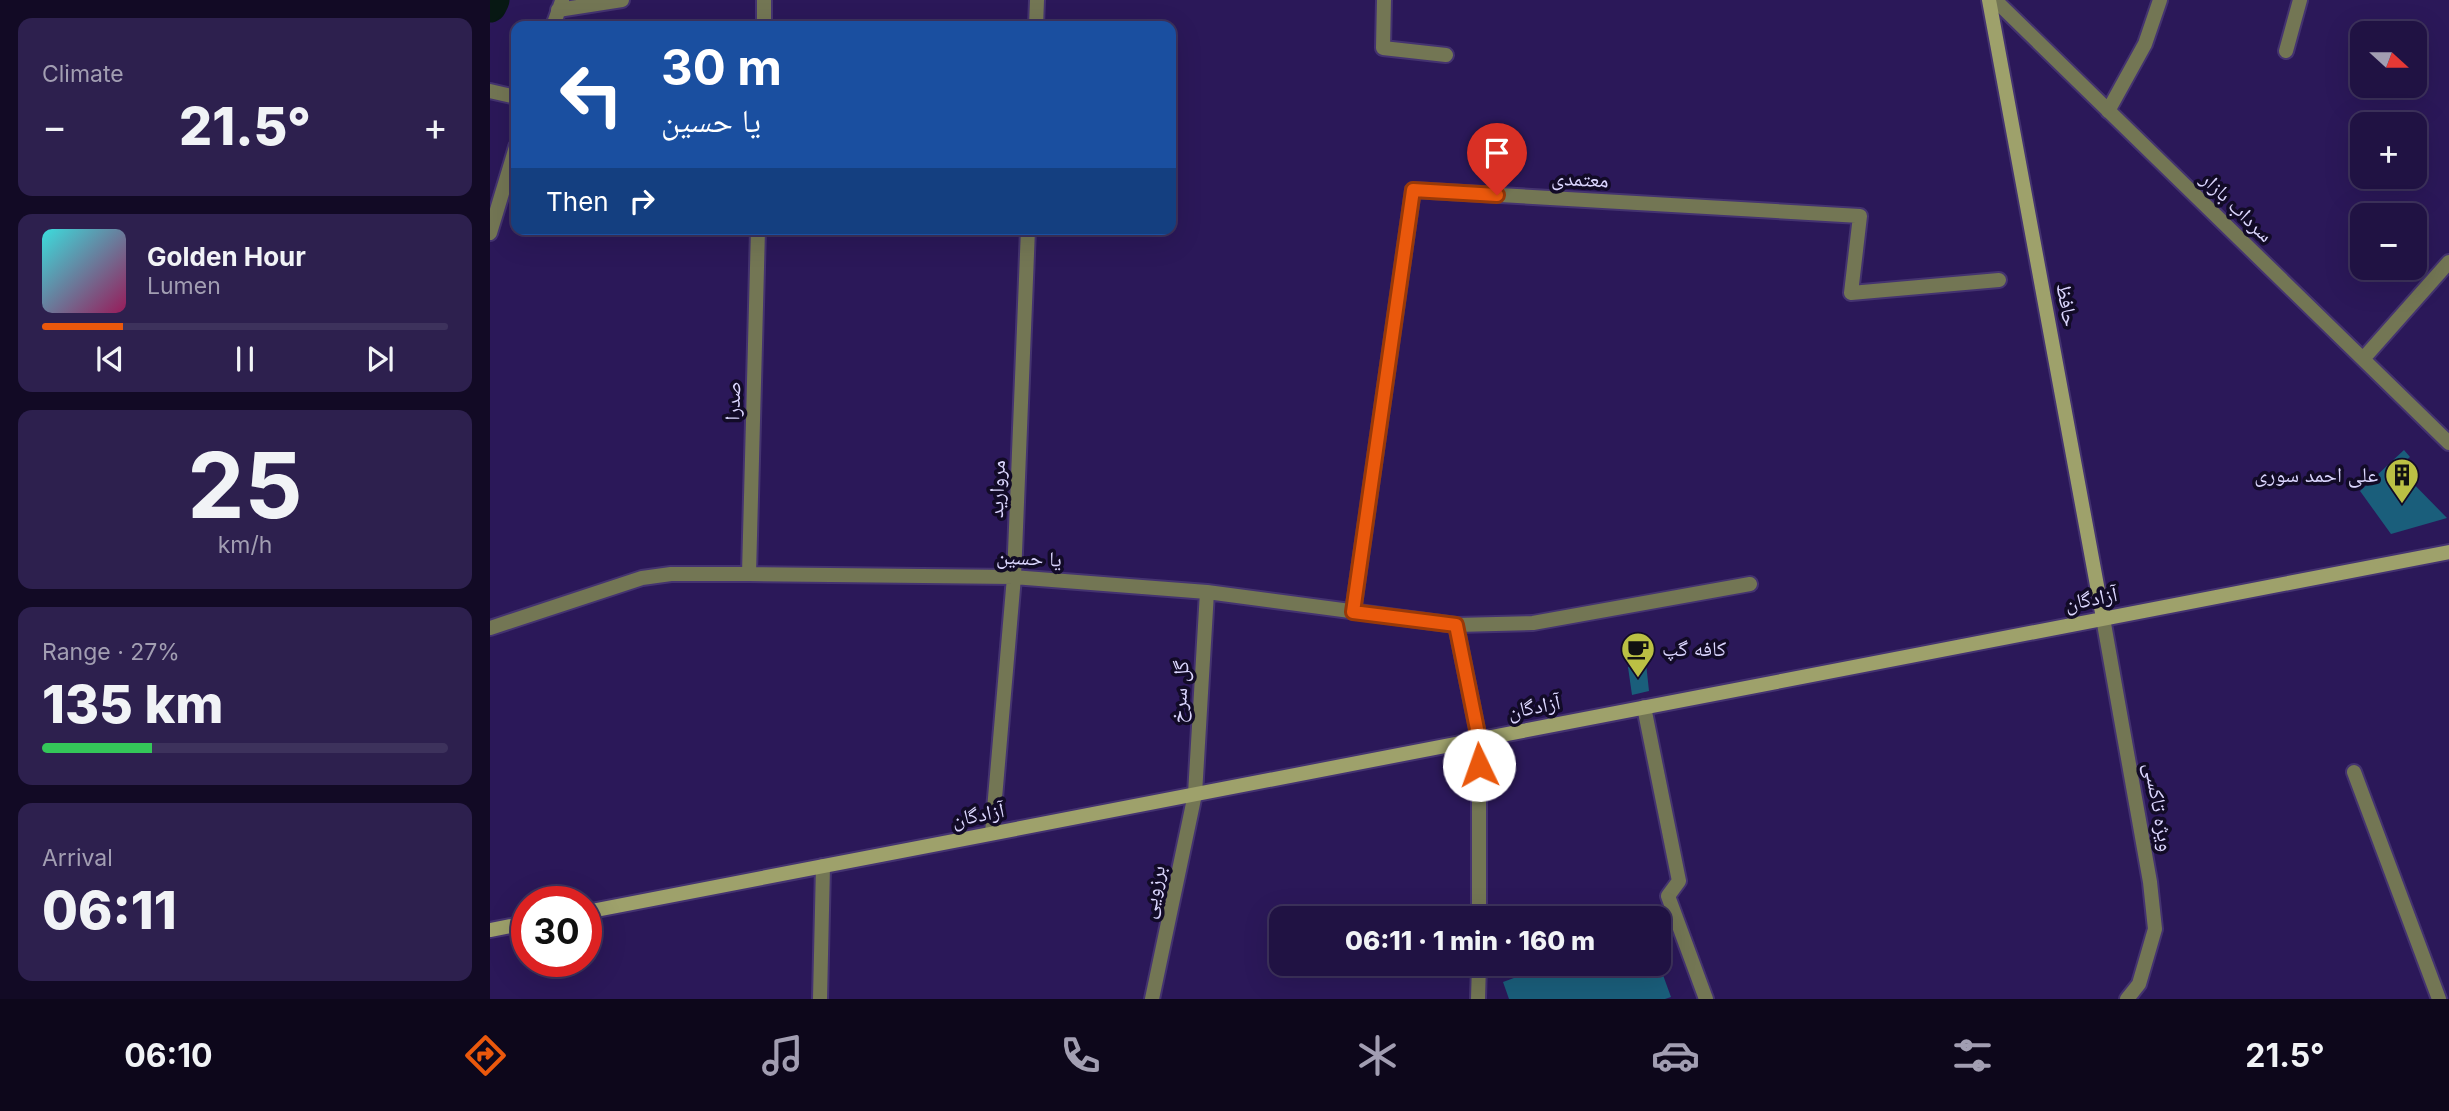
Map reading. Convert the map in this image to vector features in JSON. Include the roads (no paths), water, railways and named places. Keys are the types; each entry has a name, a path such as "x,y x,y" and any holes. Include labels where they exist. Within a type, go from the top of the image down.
{"main road":[{"name":"حافظ","path":"1989,0 2103,618"},
{"name":"آزادگان","path":"602,909 2449,552"},
{"path":"490,930 511,926"}],"street":[{"path":"561,5 622,0"},
{"path":"764,0 764,21"},
{"path":"1036,21 1037,0"},
{"path":"1384,0 1383,48 1446,55"},
{"name":"سرداب بازار","path":"1995,0 2449,443"},
{"path":"2108,111 2145,44 2160,0"},
{"path":"2286,51 2300,0"},
{"path":"490,91 511,96"},
{"path":"490,233 511,164"},
{"name":"معتمدی","path":"1353,612 1413,190 1860,216 1850,293 1999,279"},
{"name":"صدرا","path":"749,574 758,235"},
{"name":"مروارید","path":"992,834 1014,577 1028,235"},
{"path":"2363,359 2449,262"},
{"name":"یا حسین","path":"490,628 642,578 671,574 1014,577 1207,593 1456,625 1534,623 1750,584"},
{"name":"گل سرخ","path":"1195,794 1207,593"},
{"name":"ویژه تاکسی","path":"2103,618 2150,882 2155,929 2139,984 2127,999"},
{"path":"1456,625 1479,739 1479,906"},
{"path":"1644,707 1679,881 1668,896 1706,999"},
{"path":"2354,772 2438,999"},
{"name":"برزویی","path":"1152,999 1195,794"},
{"path":"820,999 823,866"},
{"path":"1478,999 1479,976"}],"waterway":[{"path":"490,6 493,0"}],"place":[{"name":"علی احمد سوری","path":"2402,505"},
{"name":"کافه گپ","path":"1638,679"}]}
